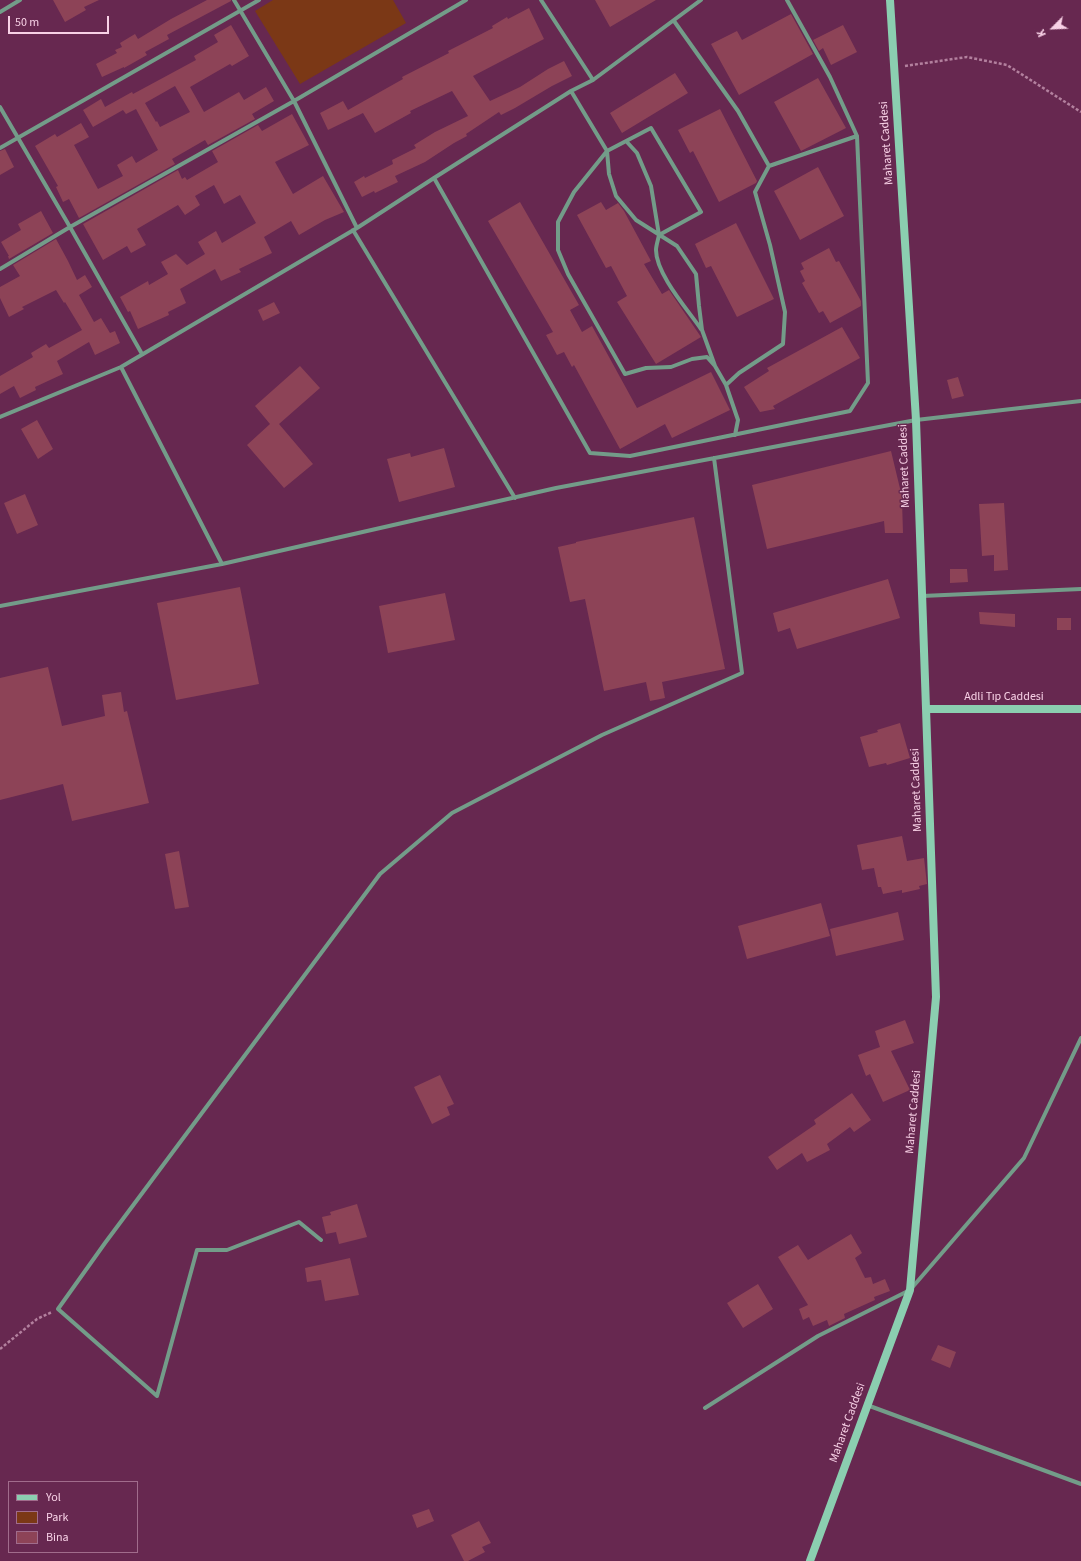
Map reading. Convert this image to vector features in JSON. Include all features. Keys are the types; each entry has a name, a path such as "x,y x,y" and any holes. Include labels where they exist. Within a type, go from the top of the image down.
{"street":[{"path":"0,12 20,0"},
{"path":"234,0 294,101 355,229 515,498"},
{"path":"0,148 259,0"},
{"path":"0,269 70,227 294,101 466,0"},
{"path":"541,0 593,80"},
{"path":"0,417 121,367 355,229 571,92 593,80 701,0"},
{"path":"434,178 590,453 630,456 850,412 868,383 857,136 830,77 787,0"},
{"name":"Maharet Caddesi","path":"810,1561 910,1290 936,997 916,420 890,0"},
{"path":"674,21 738,111 769,166"},
{"path":"571,92 607,151 609,174 616,196 636,220 677,246 696,274 698,306 702,330 715,366"},
{"path":"0,107 142,354"},
{"path":"659,235 701,212 651,128 607,151 574,192 558,222 558,250 568,274 625,374 646,368 671,367 692,359 707,356 715,366 726,385 738,420 735,435"},
{"path":"726,385 739,373 783,344 785,312 770,246 754,192 769,166 857,136"},
{"path":"626,141 637,153 651,186 659,235 656,251 661,270 702,330"},
{"path":"121,367 222,564"},
{"path":"0,606 222,564 556,488 714,458 916,420 1081,402"},
{"path":"321,1240 299,1222 227,1250 196,1250 156,1396 58,1309 109,1237 380,874 452,813 602,734 742,672 714,458"},
{"path":"922,596 1081,589"},
{"name":"Adli Tıp Caddesi","path":"926,709 1081,709"},
{"path":"705,1408 818,1336 910,1290 1024,1158 1081,1038"},
{"path":"867,1405 1081,1484"}],"path":[{"path":"894,68 967,57 1008,65 1081,112"},
{"path":"0,1349 37,1319 58,1309"}],"green space":[{"path":"273,0 393,0 406,23 300,84 255,11"}],"building":[{"path":"53,0 99,0 84,7 86,10 65,22"},
{"path":"207,0 231,1 167,35 169,39 145,52 147,55 124,68 102,77 96,64 117,53 115,50 122,47 120,43 135,34 138,39"},
{"path":"595,0 656,0 610,27"},
{"path":"529,8 544,39 473,76 490,101 520,87 548,69 564,61 572,76 501,115 499,112 466,134 467,136 425,162 395,176 398,182 375,193 374,191 362,197 354,182 364,176 365,178 393,164 392,160 416,148 414,145 435,132 468,116 452,91 410,111 411,113 375,133 363,113 328,130 320,113 343,101 348,110 403,79 402,77 493,28 492,26 507,17 508,19"},
{"path":"791,14 813,54 739,95 711,44 737,31 742,40"},
{"path":"231,25 249,56 232,66 230,64 190,87 204,112 239,92 244,100 266,87 274,101 252,114 255,119 208,145 205,140 172,159 175,164 79,218 69,199 63,202 56,187 58,186 35,146 55,134 57,137 81,123 89,137 74,145 98,189 123,176 117,165 132,156 136,163 158,150 136,109 126,114 123,110 93,127 83,110 101,99 105,107 132,92 133,94 196,60 194,56 218,42 214,35","holes":["175,86 190,112 160,127 145,103"]},
{"path":"843,25 857,52 831,65 823,48 819,51 813,40"},
{"path":"675,73 688,93 622,133 610,113"},
{"path":"818,78 846,128 801,151 774,102"},
{"path":"720,109 757,181 756,183 719,202 693,151 690,153 678,130"},
{"path":"292,114 309,145 275,162 293,194 323,176 344,212 325,220 299,235 291,221 264,237 272,253 239,269 241,272 221,281 215,269 180,289 186,303 168,312 169,315 138,329 130,311 128,312 120,297 148,281 149,285 168,274 161,262 176,254 187,265 205,254 198,242 216,231 222,243 256,223 240,195 224,204 214,185 195,196 200,205 185,215 178,205 137,229 146,245 131,253 127,246 103,260 83,224 178,170 182,179 185,177 187,180 218,162 212,151 258,125 262,131"},
{"path":"5,149 14,167 0,175 0,151"},
{"path":"818,167 844,216 800,240 774,191"},
{"path":"520,202 579,305 570,310 582,332 592,326 637,408 711,372 730,410 672,438 665,424 620,449 574,365 572,367 564,352 557,355 546,335 553,332 488,221"},
{"path":"601,202 606,210 618,203 624,211 651,261 644,264 662,294 669,290 701,337 656,364 617,302 627,296 611,266 606,268 577,215"},
{"path":"41,211 53,233 9,259 9,256 1,242 21,230 18,224"},
{"path":"736,223 774,299 737,317 711,266 706,268 695,244"},
{"path":"56,239 77,280 85,275 92,287 79,295 94,322 101,318 110,333 115,331 120,343 95,355 89,342 57,361 63,374 35,387 36,390 20,398 14,386 0,394 0,376 33,357 31,353 46,344 49,348 82,330 56,290 22,307 24,309 9,317 0,298 0,287 20,276 13,265"},
{"path":"829,248 836,262 839,261 861,301 861,306 830,323 823,311 819,313 802,283 805,281 800,271 804,269 801,263"},
{"path":"274,302 280,313 263,321 258,310"},
{"path":"842,327 860,358 773,406 775,409 760,412 744,387 769,371 767,368"},
{"path":"300,366 320,388 279,424 313,464 284,488 247,445 270,424 255,406"},
{"path":"958,377 964,396 952,399 947,380"},
{"path":"37,420 53,449 38,459 21,429"},
{"path":"444,448 455,487 399,502 387,459 410,453 411,457"},
{"path":"891,451 903,501 903,533 885,533 884,521 767,549 752,485"},
{"path":"25,494 38,525 17,534 4,503"},
{"path":"1004,503 1008,570 994,571 994,555 982,556 979,504"},
{"path":"694,517 725,669 662,682 665,698 650,701 646,682 604,691 585,599 570,602 558,547"},
{"path":"950,569 967,569 968,582 950,583"},
{"path":"888,579 900,618 797,649 790,628 778,632 773,613"},
{"path":"240,587 259,684 176,700 157,603"},
{"path":"445,593 455,640 388,653 379,606"},
{"path":"979,612 1015,614 1015,627 980,624"},
{"path":"1057,618 1071,618 1071,630 1057,630"},
{"path":"48,667 62,726 105,716 102,695 121,692 124,712 127,711 149,803 72,821 63,784 0,800 0,678"},
{"path":"900,723 910,758 887,765 886,763 869,767 860,737 878,732 877,730"},
{"path":"902,836 907,861 924,858 927,884 919,886 920,889 902,893 902,890 883,894 881,887 878,887 874,868 862,870 857,845"},
{"path":"179,851 189,907 175,909 165,854"},
{"path":"821,903 830,936 747,959 738,926"},
{"path":"898,912 904,940 836,956 830,929"},
{"path":"905,1020 914,1043 891,1051 910,1090 883,1102 870,1074 866,1076 858,1055 880,1047 875,1031"},
{"path":"440,1075 454,1104 447,1107 450,1115 432,1124 414,1087"},
{"path":"852,1093 871,1120 854,1132 850,1127 827,1144 830,1150 807,1162 802,1153 777,1170 768,1157 816,1124 814,1120"},
{"path":"357,1204 367,1237 339,1244 336,1232 326,1234 322,1217 331,1215 330,1212"},
{"path":"851,1234 862,1253 855,1258 865,1278 871,1277 873,1284 885,1279 890,1291 874,1297 875,1300 844,1314 845,1318 829,1326 827,1320 813,1326 809,1317 803,1320 799,1309 808,1305 778,1257 798,1245 808,1260"},
{"path":"350,1258 359,1295 325,1301 321,1280 307,1282 305,1268"},
{"path":"758,1284 773,1309 743,1328 727,1303"},
{"path":"938,1345 956,1352 950,1368 931,1360"},
{"path":"429,1509 434,1521 417,1528 412,1515"},
{"path":"479,1521 491,1543 482,1547 485,1552 468,1561 464,1561 451,1535"}]}
